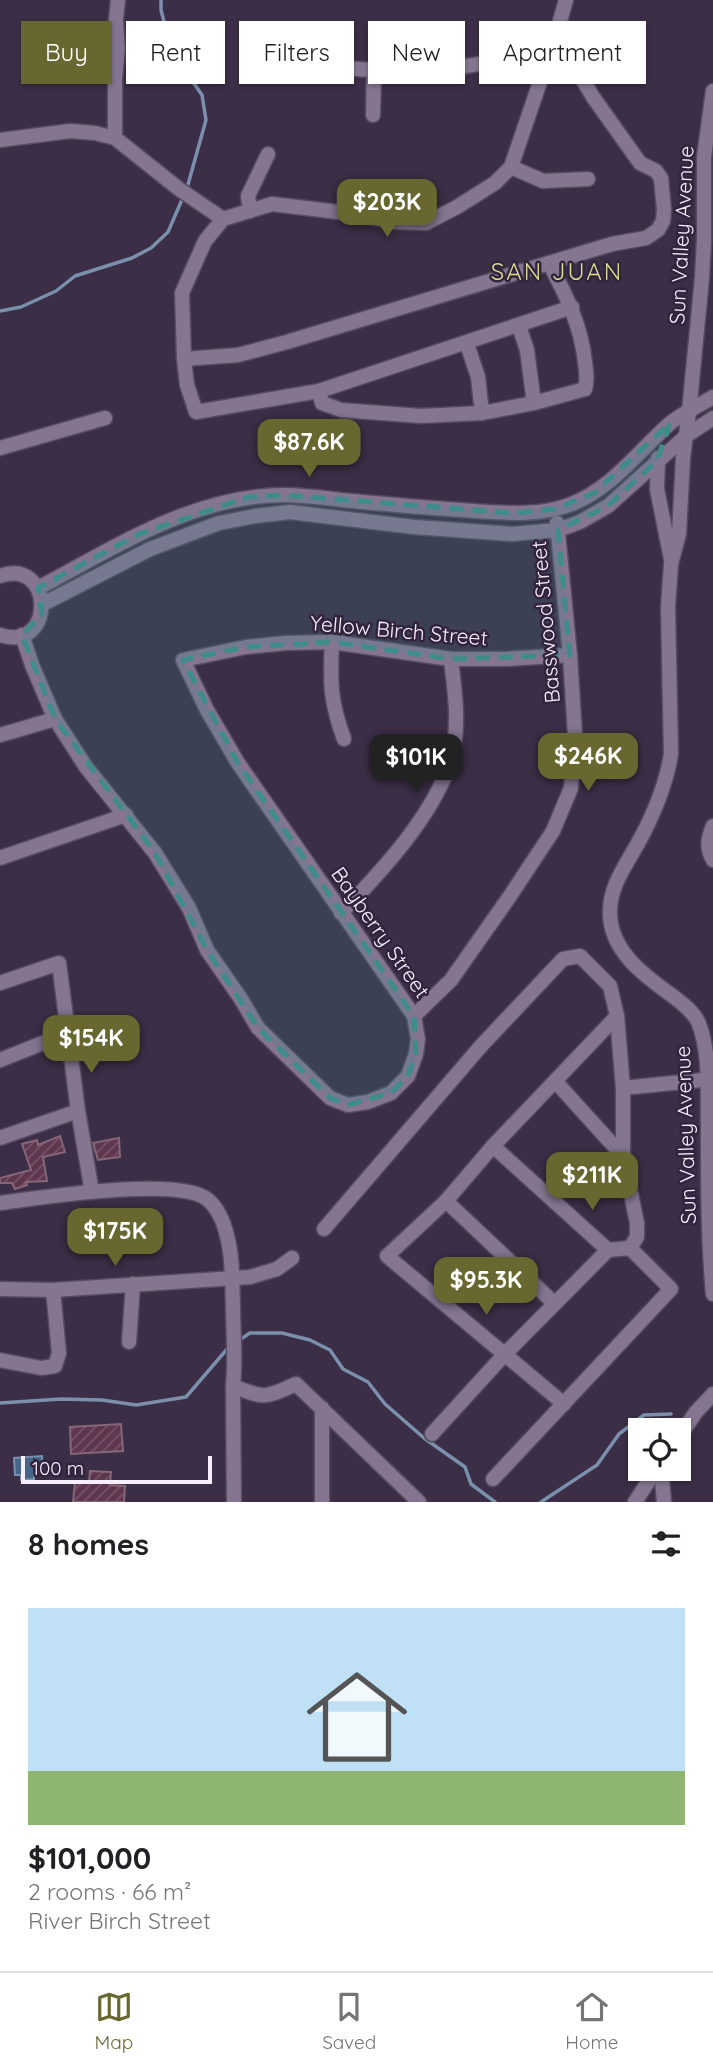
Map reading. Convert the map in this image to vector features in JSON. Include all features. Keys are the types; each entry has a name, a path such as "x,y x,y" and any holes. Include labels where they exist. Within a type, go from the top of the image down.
{"street":[{"path":"115,138 118,0"},
{"path":"560,21 566,0"},
{"path":"373,115 374,84"},
{"path":"539,84 511,167 495,183 426,223 393,222 355,214 272,204 223,219 205,241 182,293 187,385 196,412 319,391 572,307"},
{"path":"184,359 238,355 287,342 612,244 646,238 658,230 663,221 664,210 661,178 656,171 640,163 585,84"},
{"name":"Sun Valley Avenue","path":"671,564 679,534 682,458 689,412 704,239 704,158 713,91"},
{"path":"0,140 70,131 115,138 179,189 223,219"},
{"path":"250,211 248,196 268,154"},
{"path":"511,167 543,181 588,179"},
{"path":"319,391 322,403 341,410 421,416 482,413 585,389 584,346 572,307 549,263"},
{"path":"519,326 527,350 534,402"},
{"path":"467,344 478,377 482,413"},
{"name":"Sun Valley Avenue","path":"691,381 670,423 657,461 657,489 671,564 668,643 671,754 668,773 639,842 612,891 609,912 613,932 638,971 681,1002 697,1019 704,1036 710,1079 710,1254 713,1294"},
{"path":"38,588 139,534 207,507 248,497 285,495 512,513 555,509 579,501 594,492 670,423 713,397"},
{"path":"0,448 105,418"},
{"path":"43,604 150,549 219,523 255,516 290,512 414,527 502,534 558,530 580,522 608,506 686,436 713,418"},
{"name":"Basswood Street","path":"414,1016 451,980 553,831 571,788 575,735 555,509"},
{"path":"0,576 23,576 38,588 43,604 37,623 31,630 13,637 0,635"},
{"name":"Bayberry Street","path":"22,635 55,719 86,767 155,853 188,908 206,950 242,999 258,1028 330,1098 348,1105 368,1102 391,1093 408,1076 416,1054 418,1039 414,1016 238,763 207,710 183,660"},
{"path":"332,642 331,692 344,738"},
{"name":"Yellow Birch Street","path":"183,660 246,647 332,642 451,659 570,655"},
{"path":"341,913 380,872 428,808 447,771 454,745 456,711 451,659"},
{"path":"0,735 55,719"},
{"path":"0,858 126,816"},
{"path":"713,826 708,838 709,853 713,860"},
{"path":"324,1229 481,1046 563,958 579,956 610,986 617,1016 623,1088 623,1156 637,1223 637,1237 630,1248"},
{"path":"0,983 59,962 78,1111 92,1192"},
{"path":"564,1404 387,1256 446,1201 493,1146 617,1016"},
{"path":"0,1060 68,1033"},
{"path":"623,1088 710,1079"},
{"path":"555,1081 623,1156"},
{"path":"0,1138 78,1111"},
{"path":"493,1146 608,1250"},
{"path":"0,1203 92,1192 174,1189 195,1193 217,1210 228,1237 232,1278 235,1369 234,1502"},
{"path":"446,1201 554,1303"},
{"path":"432,1434 503,1355 608,1250 630,1248"},
{"path":"493,1479 671,1289 630,1248"},
{"path":"0,1289 53,1290 250,1277 277,1269 292,1258"},
{"path":"129,1342 133,1284"},
{"path":"0,1360 41,1368 55,1366 59,1353 53,1290"},
{"path":"233,1386 257,1396 265,1396 296,1384 419,1502"},
{"path":"691,1419 713,1394"},
{"path":"322,1408 322,1502"},
{"path":"635,1502 650,1481"},
{"path":"661,1481 664,1502"}],"highlighted area":[{"path":"670,423 657,461 608,506 558,530 570,655 451,659 332,642 246,647 183,660 238,763 414,1016 416,1054 408,1076 391,1093 348,1105 330,1098 258,1028 207,950 155,853 55,719 22,635 42,614 38,588 139,534 248,497 285,495 512,513 555,509 594,493"}],"water":[{"path":"42,1456 43,1473 34,1474 34,1479 21,1480 21,1475 15,1475 14,1458"}],"building":[{"path":"60,1136 65,1152 43,1157 47,1181 26,1182 27,1185 15,1189 12,1183 0,1183 0,1178 31,1170 22,1144 37,1140 38,1145"},
{"path":"119,1138 120,1157 98,1160 93,1143"},
{"path":"121,1424 123,1451 71,1454 70,1427"},
{"path":"90,1471 111,1472 110,1485 125,1486 124,1502 73,1502 75,1482 89,1483"}],"waterway":[{"path":"161,0 172,52 202,95 206,120 187,188"},
{"path":"0,311 21,307 56,291 75,276 132,258 151,248 168,232 184,195"},
{"path":"238,1341 250,1333 282,1333 310,1340 330,1350 343,1369 368,1382 385,1404 424,1438 465,1467 471,1484 495,1502"},
{"path":"0,1403 61,1399 102,1400 136,1405 186,1397 228,1348"},
{"path":"541,1502 597,1465 619,1434 644,1415 671,1414"}],"district":[{"name":"SAN JUAN","path":"557,271"}]}
